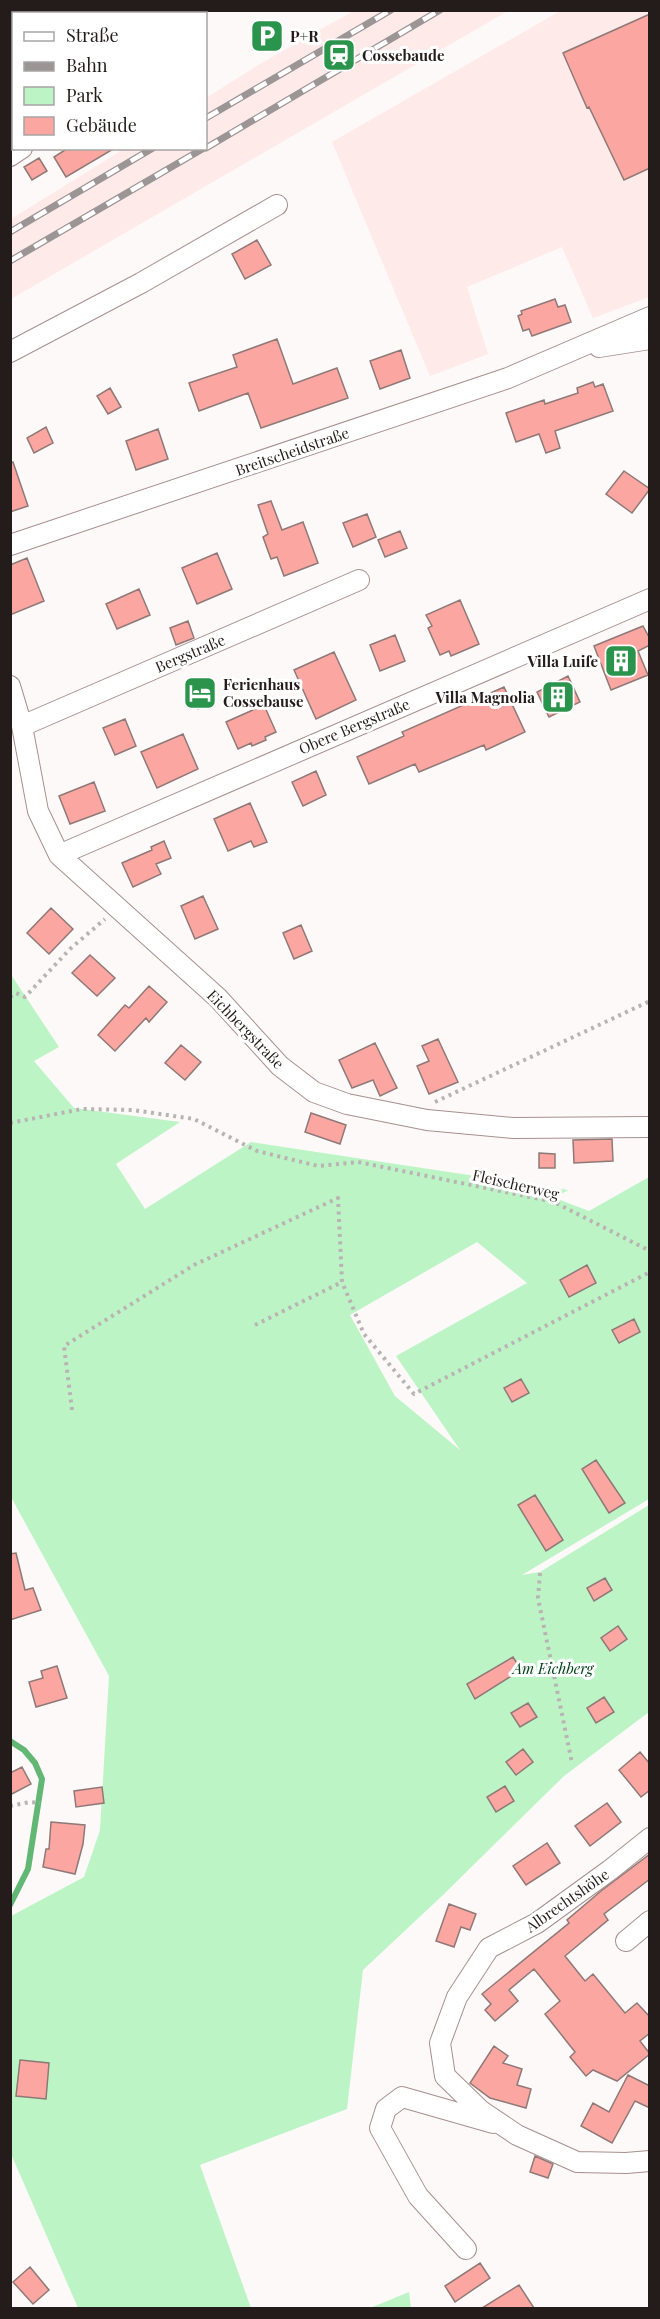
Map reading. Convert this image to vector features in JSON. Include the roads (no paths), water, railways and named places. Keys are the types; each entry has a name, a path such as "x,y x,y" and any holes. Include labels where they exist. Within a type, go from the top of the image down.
{"street":[{"path":"187,12 194,10"},
{"path":"10,352 141,283 278,205"},
{"name":"Breitscheidstraße","path":"10,546 496,382 572,352 650,317"},
{"name":"Breitscheidstraße","path":"572,352 650,339"},
{"name":"Bergstraße","path":"22,726 359,580"},
{"name":"Obere Bergstraße","path":"59,855 650,598"},
{"name":"Eichbergstraße","path":"10,686 22,726 38,810 59,855 218,998 280,1066 314,1092 347,1104 417,1118 513,1128 650,1127"},
{"name":"Albrechtshöhe","path":"650,1838 537,1923 489,1948 457,1997 440,2043 445,2076 480,2110 517,2135 578,2162 650,2161"},
{"path":"626,1941 650,1921"},
{"path":"466,2249 418,2196 380,2128 386,2109 402,2097 504,2126"}],"waterway":[{"path":"10,1741 24,1750 35,1763 42,1779 28,1869 10,1905"}],"railway":[{"path":"207,117 391,10"},
{"path":"207,147 440,10"},
{"path":"10,232 150,150"},
{"path":"10,261 201,150"}],"place":[{"name":"P+R","path":"267,36"},
{"name":"Cossebaude","path":"339,55"},
{"name":"Villa Luiſe","path":"621,661"},
{"name":"Ferienhaus Cossebause","path":"200,693"},
{"name":"Villa Magnolia","path":"558,697"}],"park label":[{"name":"Am Eichberg","path":"553,1668"}]}
